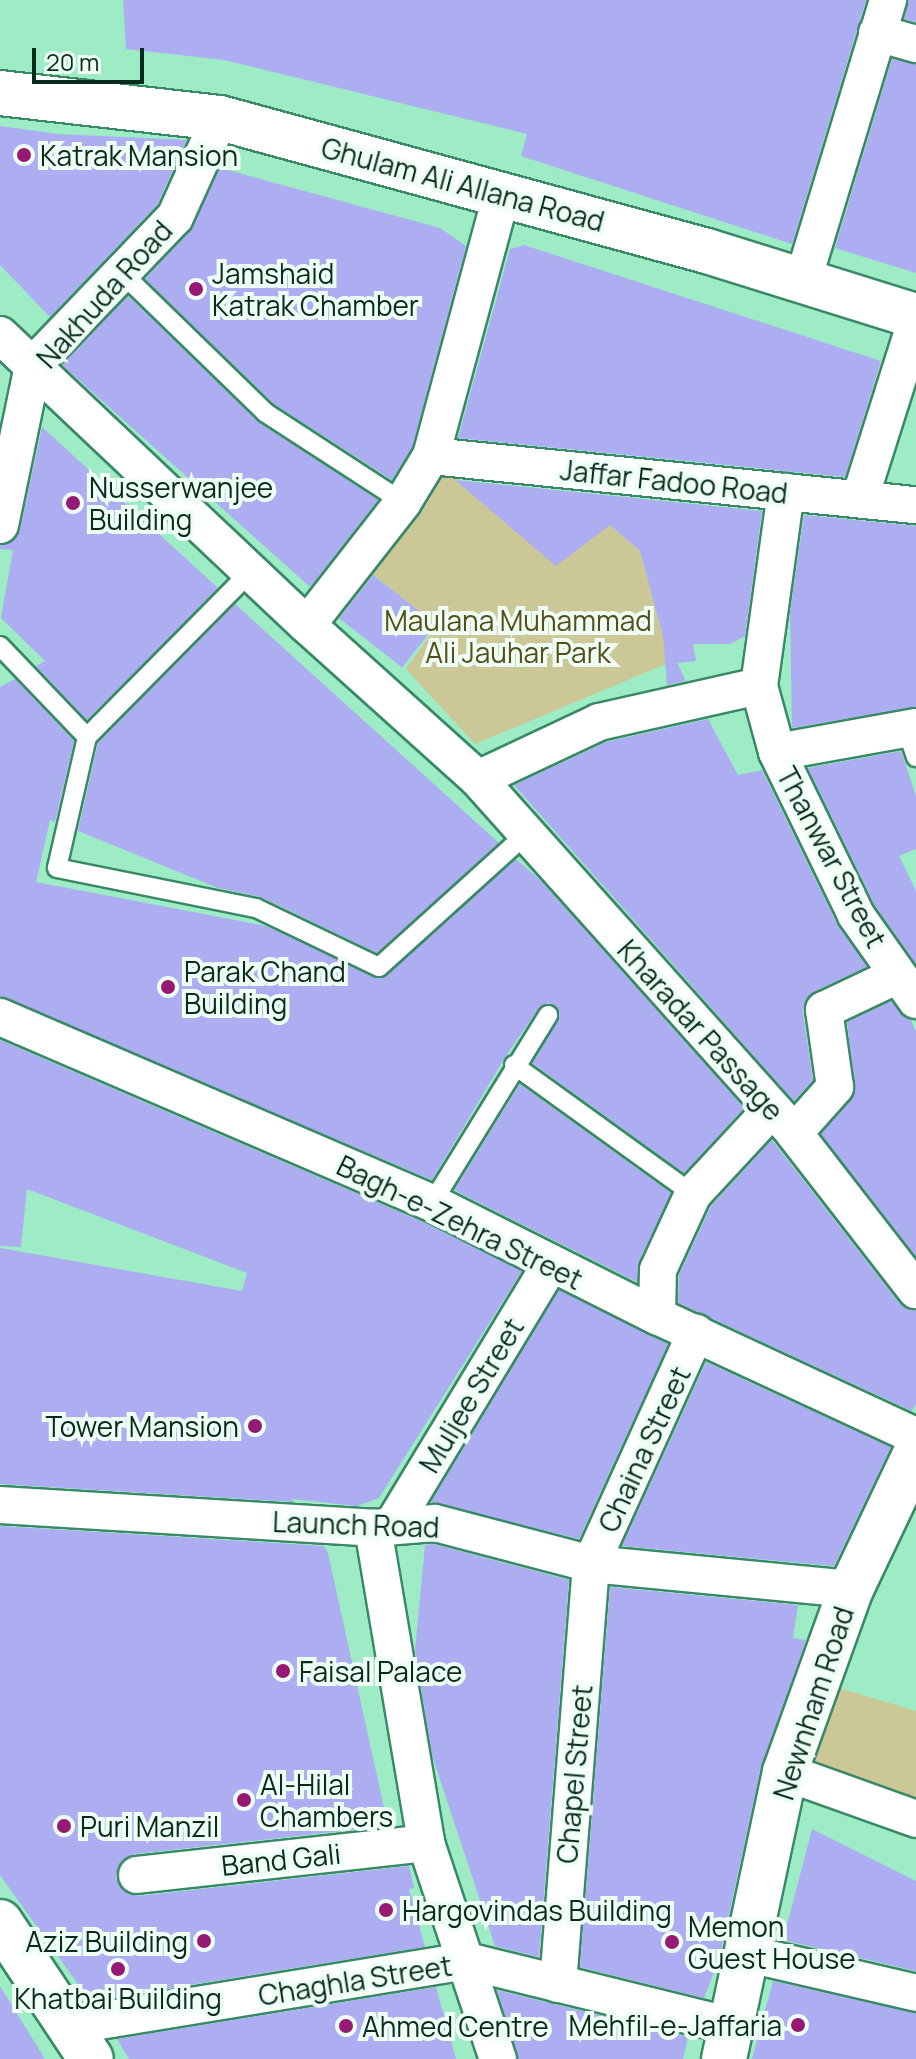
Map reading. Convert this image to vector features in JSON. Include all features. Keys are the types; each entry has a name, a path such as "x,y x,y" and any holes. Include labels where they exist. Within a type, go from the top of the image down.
{"main road":[{"name":"Ghulam Ali Allana Road","path":"0,93 220,118 502,193 803,280 916,318"},
{"name":"Newnham Road","path":"728,2043 785,1772 851,1589 916,1452"},
{"path":"0,1922 80,2042"}],"street":[{"path":"803,280 882,16 916,44"},
{"name":"Nakhuda Road","path":"0,525 33,365 175,217 220,118"},
{"path":"307,625 403,502 431,456 502,193"},
{"path":"860,498 916,318"},
{"name":"Kharadar Passage","path":"0,335 307,625 478,779 783,1121 916,1290"},
{"name":"Jaffar Fadoo Road","path":"431,456 916,505"},
{"path":"478,779 599,722 759,686 786,492"},
{"name":"Thanwar Street","path":"759,686 777,752 856,915 906,988"},
{"path":"777,752 913,738"},
{"path":"657,1316 658,1270 693,1194 783,1121 835,1087 824,1010 906,988"},
{"name":"Bagh-e-Zehra Street","path":"0,1017 432,1203 550,1265 916,1436"},
{"name":"Muljee Street","path":"383,1527 550,1265"},
{"name":"Chaina Street","path":"591,1564 696,1333"},
{"name":"Launch Road","path":"0,1505 383,1527 435,1523 591,1564 851,1589"},
{"path":"383,1527 426,1843 498,2059"},
{"name":"Chapel Street","path":"558,1984 591,1564"},
{"path":"785,1772 916,1819"},
{"name":"Band Gali","path":"137,1875 426,1843"},
{"path":"749,1954 916,1993"},
{"name":"Chaghla Street","path":"80,2042 467,1961 558,1984 728,2043"}],"lane":[{"path":"123,274 266,413 403,502"},
{"path":"251,571 87,737 57,868 256,908 379,967 526,834"},
{"path":"0,646 87,737"},
{"path":"432,1203 514,1065 548,1015"},
{"path":"514,1065 693,1194"}],"green space":[{"name":"Maulana Muhammad Ali Jauhar Park","path":"431,456 556,565 610,525 640,551 663,636 666,664 475,744 406,669 436,626 363,566"},
{"path":"816,1681 916,1711 916,1819 785,1772"}],"building":[{"path":"123,0 866,0 792,244 521,156 527,134 224,60 126,49"},
{"path":"908,0 916,0 916,22 904,19"},
{"path":"892,59 916,64 916,273 835,248"},
{"path":"0,126 58,134 187,140 157,205 50,317 0,265"},
{"path":"220,168 440,228 466,246 412,448 392,480 274,404 145,279 190,231"},
{"path":"524,245 881,361 845,477 458,438 510,249"},
{"path":"128,296 258,422 378,500 310,587 62,365"},
{"name":"Nusserwanjee Building","path":"42,427 218,588 87,720 36,666 45,661 1,618 13,550 0,549 0,545 15,539 20,530"},
{"path":"455,480 762,511 745,636 730,644 693,644 696,661 677,663 686,681 667,685 663,636 640,551 610,525 556,566"},
{"path":"804,515 916,526 916,707 792,728 790,612"},
{"path":"373,575 436,624 402,668 339,618"},
{"path":"235,604 499,843 377,953 261,897 218,888 78,831 98,743"},
{"path":"15,679 74,741 55,822 50,820 36,882 266,926 380,979 516,859 540,880 744,1108 684,1173 532,1063 560,1016 555,1005 548,1003 538,1009 504,1059 432,1180 0,996 0,687"},
{"path":"708,719 738,775 762,770 837,924 867,967 815,991 806,999 803,1013 813,1080 794,1101 514,785 606,742"},
{"path":"901,751 916,796 916,849 899,856 916,891 916,964 874,904 808,768"},
{"path":"891,1001 911,1020 916,1032 916,1256 821,1134 855,1092 847,1022"},
{"path":"0,1040 423,1222 522,1271 379,1498 357,1506 291,1499 294,1502 0,1484 0,1248 242,1291 247,1273 27,1189 21,1247 0,1246"},
{"path":"520,1084 671,1193 639,1261 637,1282 454,1190"},
{"path":"772,1140 899,1303 916,1311 916,1404 912,1411 678,1303 679,1275 711,1206"},
{"path":"559,1290 668,1344 579,1539 431,1502"},
{"path":"706,1362 891,1447 834,1566 622,1546"},
{"path":"0,1526 324,1546 388,1826 135,1854 118,1866 116,1878 128,1894 139,1896 409,1866 414,1888 409,1889 425,1947 90,2001 0,1875"},
{"path":"433,1544 569,1580 539,1957 495,1946 432,1755 415,1650 425,1545"},
{"path":"610,1587 798,1605 793,1638 806,1640 761,1767 719,1960 704,1998 580,1967"},
{"path":"812,1829 916,1881 916,1971 783,1940"},
{"path":"773,1981 916,2013 916,2059 752,2059"},
{"path":"0,1986 45,2059 0,2059"},
{"path":"436,1987 456,2059 129,2059 117,2039"},
{"path":"497,1990 688,2037 683,2059 518,2059"}],"place":[{"name":"Katrak Mansion","path":"24,155"},
{"name":"Jamshaid Katrak Chamber","path":"196,289"},
{"name":"Nusserwanjee Building","path":"73,503"},
{"name":"Parak Chand Building","path":"168,987"},
{"name":"Tower Mansion","path":"255,1426"},
{"name":"Faisal Palace","path":"283,1671"},
{"name":"Al-Hilal Chambers","path":"244,1800"},
{"name":"Puri Manzil","path":"64,1826"},
{"name":"Hargovindas Building","path":"386,1910"},
{"name":"Aziz Building","path":"204,1941"},
{"name":"Memon Guest House","path":"672,1942"},
{"name":"Khatbai Building","path":"118,1969"},
{"name":"Mehfil-e-Jaffaria","path":"798,2025"},
{"name":"Ahmed Centre","path":"346,2026"}]}
